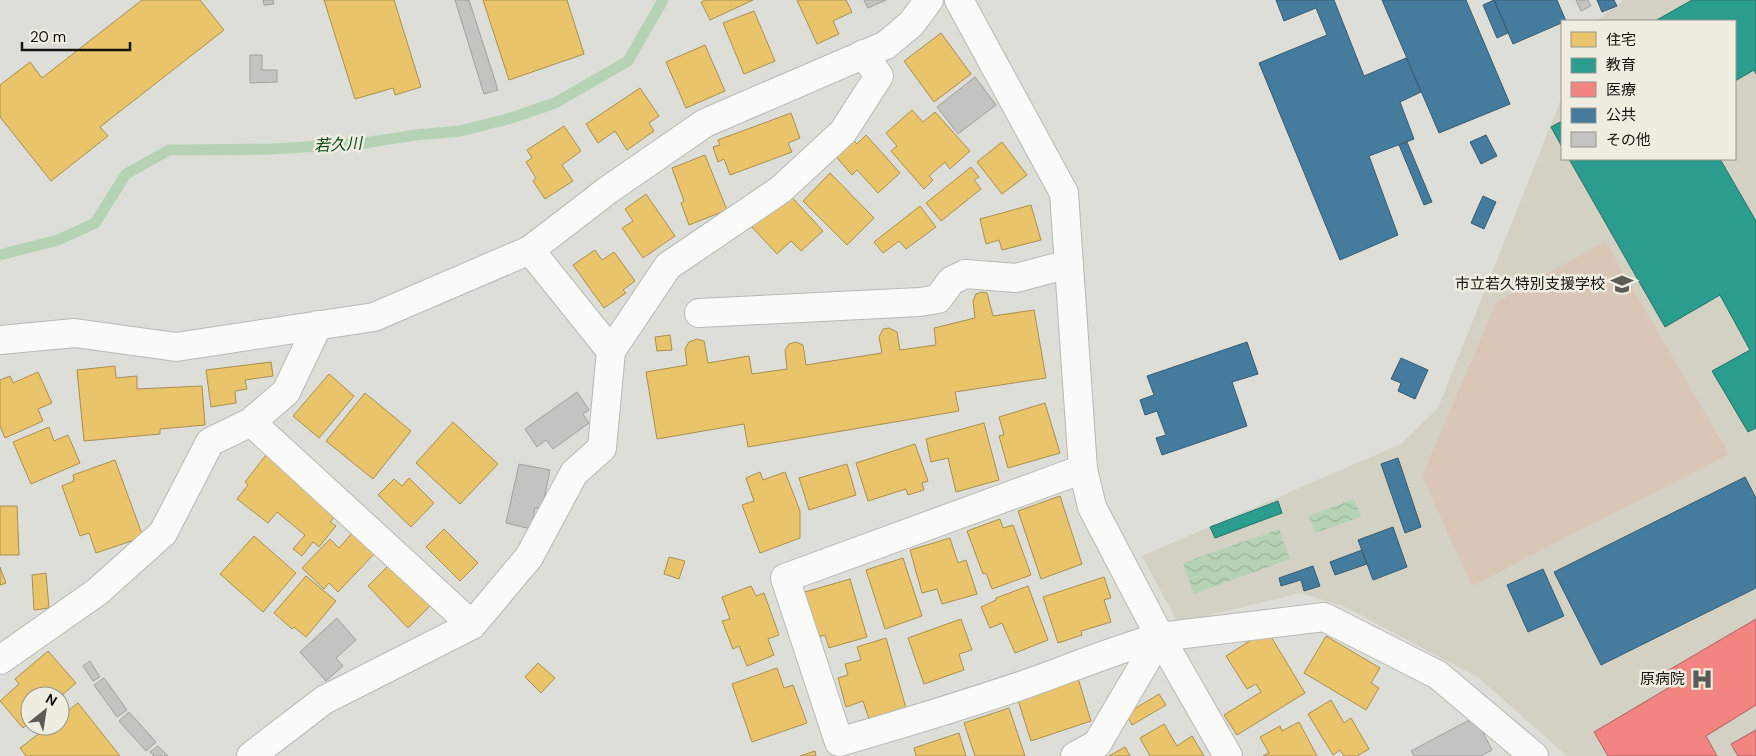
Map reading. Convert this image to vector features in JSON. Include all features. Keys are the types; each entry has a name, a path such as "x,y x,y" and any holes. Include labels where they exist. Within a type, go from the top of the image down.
{"street":[{"path":"0,340 74,333 176,347 374,317 530,250 608,190 705,123 886,45 911,24 929,0"},
{"path":"959,0 1064,193 1083,469 1092,507 1160,637 1228,756"},
{"path":"251,756 324,700 472,625 530,557 574,473 602,448 611,351 668,266 780,190 843,132 879,76 863,54"},
{"path":"530,250 611,351"},
{"path":"699,313 920,302 938,299 951,281 965,274 1016,278 1069,264"},
{"path":"0,660 97,592 164,533 210,442 251,422 286,392 318,325"},
{"path":"251,422 472,625"},
{"path":"1083,469 785,578 839,742 919,719 1026,684 1120,648 1160,637 1324,617 1438,675 1534,756"},
{"path":"1075,756 1097,744 1160,637"}],"shaded area":[{"name":"市立若久特別支援学校","path":"1624,0 1756,0 1756,756 1567,756 1479,678 1343,606 1300,593 1178,623 1142,556 1401,444 1438,408 1561,100 1561,160 1736,160 1736,20 1597,20"},
{"path":"1605,241 1729,454 1472,586 1422,476 1496,303"}],"water":[{"path":"1354,499 1361,517 1315,533 1309,516"},
{"path":"1279,529 1290,559 1194,594 1183,563"}],"building: 住宅":[{"path":"142,0 200,0 224,30 100,127 108,136 51,181 0,117 0,85 30,62 42,78"},
{"path":"324,0 394,0 421,87 395,95 393,88 355,99"},
{"path":"483,0 567,0 584,54 509,80"},
{"path":"705,0 753,0 710,20 701,2"},
{"path":"797,0 846,0 852,12 833,21 839,34 817,44"},
{"path":"754,11 775,61 744,74 723,23"},
{"path":"941,33 971,74 934,102 904,61"},
{"path":"705,45 725,91 686,108 666,62"},
{"path":"640,88 659,116 649,123 654,131 627,150 615,131 598,143 586,124"},
{"path":"912,110 923,122 935,112 970,151 950,169 945,162 929,176 933,180 924,189 891,151 897,146 886,133"},
{"path":"791,113 800,138 788,143 792,152 730,175 724,159 718,162 713,147 720,145 718,140"},
{"path":"564,126 581,151 562,165 573,181 545,199 533,181 536,178 526,162 532,158 527,150"},
{"path":"866,135 900,173 878,193 857,170 852,175 833,153 851,137 857,144"},
{"path":"1002,142 1027,175 1002,194 977,162"},
{"path":"705,155 727,210 689,225 681,203 684,201 672,168"},
{"path":"971,167 979,177 974,180 981,189 941,221 926,203"},
{"path":"830,173 874,218 847,245 803,201"},
{"path":"788,193 823,231 801,251 791,241 777,254 751,226"},
{"path":"646,194 675,236 643,258 622,228 633,221 625,209"},
{"path":"1031,205 1041,240 1002,250 999,240 986,244 980,219"},
{"path":"920,206 936,227 906,249 899,241 883,253 874,242"},
{"path":"595,250 602,260 614,252 635,281 623,290 626,293 604,308 573,265"},
{"path":"981,292 987,293 993,316 1034,310 1046,378 955,392 959,411 748,447 744,424 657,439 646,372 687,365 685,349 689,342 697,339 704,341 708,363 749,356 752,374 787,369 785,350 789,344 796,342 803,345 806,365 882,353 879,337 883,329 889,328 897,332 900,350 936,345 934,328 975,318 973,301 976,294"},
{"path":"670,335 672,350 657,351 655,337"},
{"path":"271,362 273,376 245,380 247,389 235,391 236,403 211,407 206,370"},
{"path":"115,366 116,378 137,376 137,389 202,386 205,425 160,429 160,434 84,441 77,370"},
{"path":"38,372 52,403 38,409 43,421 5,438 0,426 0,380 10,376 13,383"},
{"path":"329,374 354,396 319,438 293,416"},
{"path":"365,393 411,431 373,479 326,441"},
{"path":"1045,403 1060,453 1008,468 999,436 1004,435 999,417"},
{"path":"453,422 498,464 460,504 416,463"},
{"path":"984,423 999,480 956,492 948,458 931,462 926,439"},
{"path":"49,427 54,441 68,435 80,463 31,484 13,442"},
{"path":"915,444 928,481 922,483 924,490 908,495 906,489 868,501 856,463"},
{"path":"266,455 339,512 330,522 336,526 319,547 313,542 302,556 293,549 305,535 277,512 268,523 237,499 248,485 245,482"},
{"path":"115,460 143,537 96,553 89,533 80,536 62,486 74,481 73,475"},
{"path":"847,464 856,495 809,510 799,478"},
{"path":"760,472 763,480 785,472 800,511 800,538 760,553 742,505 754,501 746,478"},
{"path":"409,478 434,503 411,527 378,495 394,479 402,486"},
{"path":"1060,496 1082,564 1041,579 1018,511"},
{"path":"0,506 17,506 19,555 0,555"},
{"path":"1000,519 1003,528 1013,525 1031,575 992,589 986,573 983,574 967,531"},
{"path":"444,529 478,563 460,581 426,547"},
{"path":"353,532 375,553 338,592 329,583 324,589 302,568 330,539 339,548"},
{"path":"254,536 296,573 263,612 220,574"},
{"path":"950,538 958,563 966,560 977,594 942,604 937,589 922,593 910,550"},
{"path":"669,557 685,561 679,579 664,574"},
{"path":"903,558 922,616 885,629 866,570"},
{"path":"391,563 432,604 408,628 368,586"},
{"path":"0,567 6,583 0,585"},
{"path":"46,573 49,608 34,610 32,575"},
{"path":"306,576 336,601 306,637 294,627 292,629 274,613"},
{"path":"1104,577 1111,598 1104,600 1111,622 1081,631 1082,635 1058,643 1043,597"},
{"path":"850,579 867,637 829,648 825,635 818,637 805,592"},
{"path":"751,586 756,596 764,593 779,635 768,639 774,655 747,666 739,646 733,649 722,621 730,619 722,597"},
{"path":"1028,586 1048,640 1015,653 1002,623 990,628 981,607 996,600 996,598"},
{"path":"961,619 972,650 959,654 964,670 924,684 908,638"},
{"path":"1267,630 1305,693 1237,735 1224,715 1261,692 1256,684 1247,689 1226,656"},
{"path":"1326,636 1380,668 1371,683 1379,688 1366,710 1304,673"},
{"path":"886,638 906,708 869,719 863,701 846,707 838,678 848,675 845,664 861,660 857,647"},
{"path":"48,651 76,683 70,688 70,686 20,686 20,724 0,701 19,684 15,679"},
{"path":"538,663 555,678 541,693 525,677"},
{"path":"777,668 784,688 793,685 807,723 752,742 732,684"},
{"path":"1078,678 1091,721 1031,741 1017,697"},
{"path":"1159,694 1166,705 1132,725 1126,714"},
{"path":"1331,700 1344,723 1351,718 1369,749 1357,756 1344,756 1340,750 1333,755 1308,714"},
{"path":"78,703 120,756 26,756 20,748 36,736 70,736 70,709"},
{"path":"1009,708 1025,756 975,756 964,723"},
{"path":"1299,722 1317,756 1263,756 1269,753 1260,737 1280,726 1282,731"},
{"path":"1164,724 1177,746 1192,736 1204,756 1150,756 1140,738"},
{"path":"959,733 966,756 916,756 914,748"},
{"path":"1125,747 1130,756 1109,756"},
{"path":"815,751 816,756 800,756"}],"building: 教育":[{"path":"1692,0 1756,0 1756,74 1754,70 1736,80 1736,20 1657,20"},
{"path":"1561,122 1561,145 1551,127"},
{"path":"1570,160 1721,160 1756,221 1756,428 1748,432 1712,371 1750,350 1720,295 1665,327"},
{"path":"1278,501 1282,513 1215,538 1210,527"}],"building: 医療":[{"name":"原病院","path":"1756,619 1756,705 1706,736 1717,756 1608,756 1594,732 1670,687 1662,674"},
{"path":"1756,730 1756,756 1738,756 1731,744"}],"building: 公共":[{"path":"1276,0 1334,0 1364,76 1406,58 1421,92 1400,102 1414,139 1369,156 1398,235 1340,260 1259,63 1327,35 1316,8 1284,21"},
{"path":"1382,0 1466,0 1510,104 1439,133"},
{"path":"1494,0 1508,33 1497,38 1483,5"},
{"path":"1494,0 1557,0 1566,20 1561,20 1561,23 1513,44"},
{"path":"1597,0 1614,0 1617,6 1602,12"},
{"path":"1486,135 1497,156 1481,164 1470,142"},
{"path":"1407,142 1432,202 1424,205 1399,145"},
{"path":"1483,196 1496,202 1484,229 1471,223"},
{"path":"1247,342 1258,374 1232,382 1247,426 1162,455 1156,438 1166,435 1157,411 1145,415 1140,400 1154,395 1147,376"},
{"path":"1401,358 1428,370 1415,399 1398,391 1401,383 1391,379"},
{"path":"1398,458 1421,527 1405,533 1381,464"},
{"path":"1745,477 1756,498 1756,588 1601,665 1554,572"},
{"path":"1393,527 1407,567 1373,580 1358,540"},
{"path":"1362,550 1367,564 1335,575 1330,562"},
{"path":"1313,566 1320,586 1304,591 1301,580 1281,586 1279,578"},
{"path":"1543,569 1564,616 1528,632 1507,585"}],"building: その他":[{"path":"263,0 273,0 274,4 264,5"},
{"path":"455,0 469,0 498,90 484,94"},
{"path":"864,0 886,0 868,8"},
{"path":"1576,0 1588,0 1591,6 1581,11"},
{"path":"250,55 262,55 262,70 277,70 277,82 250,83"},
{"path":"975,77 996,105 958,134 937,107"},
{"path":"577,392 589,410 583,414 589,423 553,449 546,440 537,447 525,429"},
{"path":"519,464 550,470 542,509 535,508 531,529 506,523"},
{"path":"337,618 356,640 336,658 343,666 326,681 300,652"},
{"path":"90,661 100,677 93,681 83,666"},
{"path":"104,678 127,710 117,717 94,685"},
{"path":"129,712 156,742 146,751 119,721"},
{"path":"1475,717 1492,750 1481,756 1414,756 1411,751"},
{"path":"158,746 168,756 154,756 150,752"}],"waterway":[{"name":"若久川","path":"0,255 58,240 95,223 126,174 169,150 273,149 364,143 460,131 511,118 555,103 628,61 663,0"}],"place":[{"name":"市立若久特別支援学校","path":"1622,284"},
{"name":"原病院","path":"1702,679"}]}
